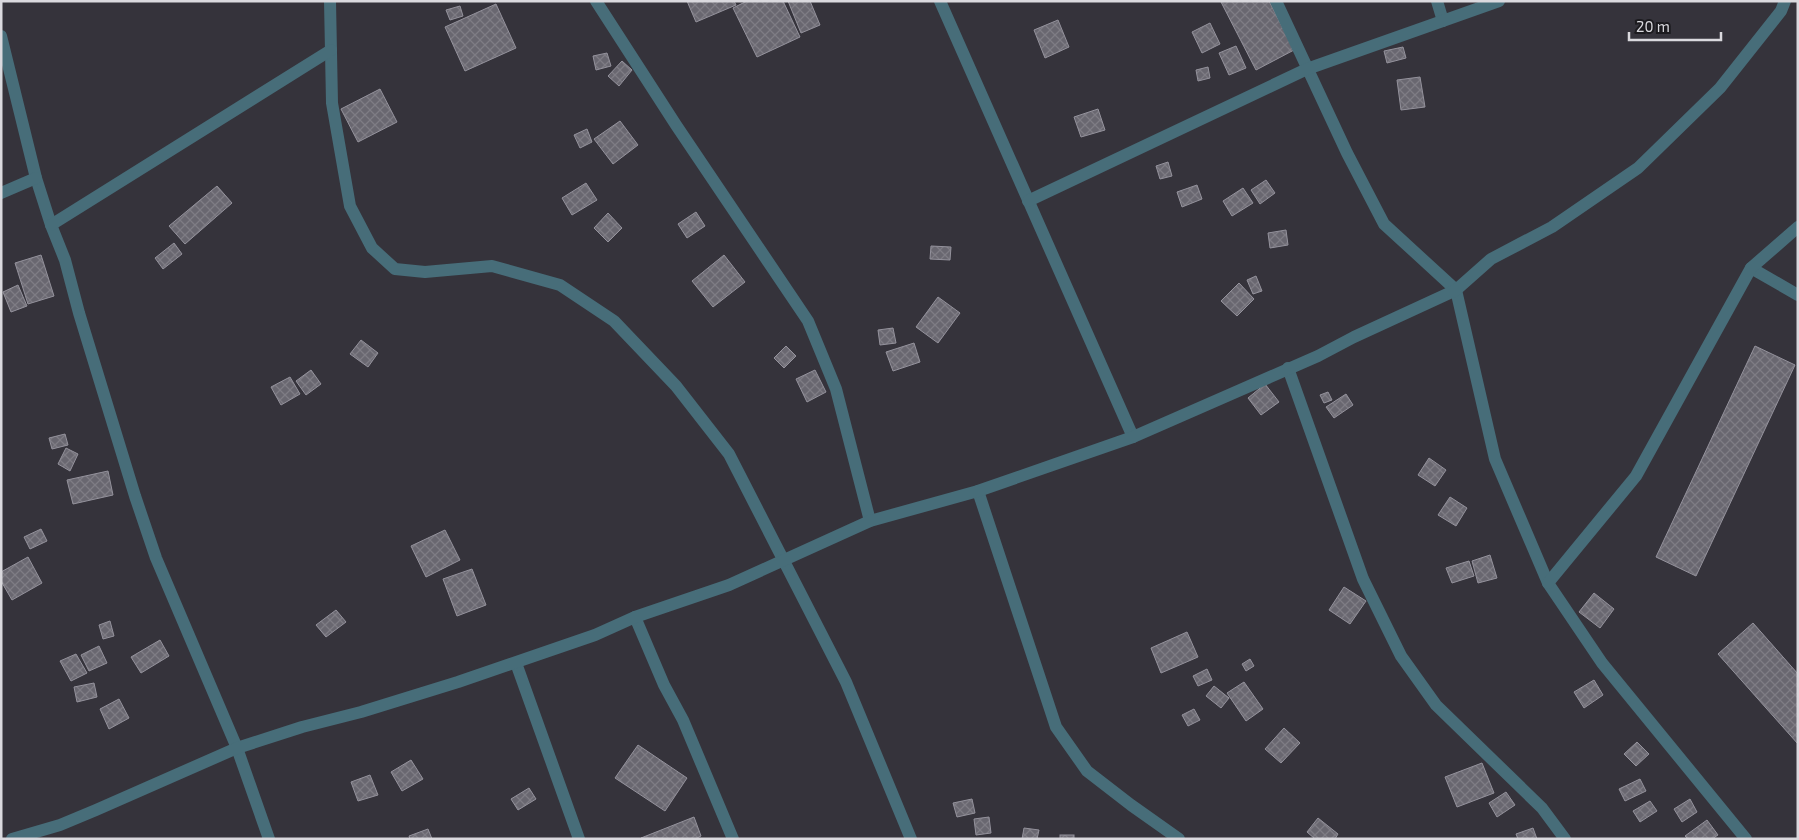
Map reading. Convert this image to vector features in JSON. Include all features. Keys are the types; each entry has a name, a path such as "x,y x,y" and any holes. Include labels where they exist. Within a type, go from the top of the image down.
{"street":[{"path":"330,1 332,103 350,206 372,248 395,269 425,272 492,266 560,285 614,321 676,386 729,454 846,682 911,839"},
{"path":"596,1 676,125 808,321 836,389 870,521"},
{"path":"940,1 1133,437"},
{"path":"1276,1 1347,153 1384,224 1456,290 1495,459 1548,583 1602,663 1746,839"},
{"path":"1437,1 1443,21"},
{"path":"1028,201 1307,69 1499,1"},
{"path":"12,839 96,810 237,748 302,727 362,712 516,663 595,635 635,617 729,585 870,521 978,491 1133,437 1318,356 1354,337 1456,290 1491,258 1552,227 1638,168 1720,88 1781,12 1785,1"},
{"path":"1,36 36,178 51,225 65,260 79,313 135,496 156,558 237,748 269,839"},
{"path":"51,225 331,50"},
{"path":"1,194 36,178"},
{"path":"1548,583 1636,476 1751,268 1798,227"},
{"path":"1751,268 1798,295"},
{"path":"1288,368 1363,579 1401,656 1436,705 1542,808 1565,839"},
{"path":"978,491 1056,727 1087,771 1130,805 1180,839"},
{"path":"635,617 664,685 683,720 733,839"},
{"path":"516,663 579,839"}],"building":[{"path":"687,1 734,1 736,5 696,22"},
{"path":"747,1 783,1 800,37 757,57 733,8"},
{"path":"788,1 810,1 820,25 801,33"},
{"path":"1269,1 1294,50 1256,70 1221,2"},
{"path":"496,4 516,48 465,71 445,27"},
{"path":"460,6 463,16 450,20 446,10"},
{"path":"1058,20 1069,47 1045,58 1034,30"},
{"path":"1210,23 1220,44 1202,53 1192,32"},
{"path":"1236,46 1246,68 1229,75 1219,53"},
{"path":"1403,47 1406,58 1387,63 1384,51"},
{"path":"607,53 611,66 596,70 593,56"},
{"path":"622,61 632,70 619,86 608,76"},
{"path":"1208,67 1210,78 1198,81 1196,70"},
{"path":"1420,77 1425,107 1401,110 1397,80"},
{"path":"380,89 397,122 358,142 341,109"},
{"path":"1098,109 1105,130 1081,137 1074,117"},
{"path":"620,121 638,145 613,164 594,139"},
{"path":"587,129 592,142 580,148 574,135"},
{"path":"1168,162 1172,176 1160,179 1156,166"},
{"path":"1266,180 1275,193 1260,204 1251,190"},
{"path":"586,183 597,200 572,215 562,198"},
{"path":"1197,185 1202,199 1182,207 1177,192"},
{"path":"217,186 232,203 185,244 169,226"},
{"path":"1243,188 1253,203 1232,216 1223,201"},
{"path":"696,212 705,226 687,238 678,224"},
{"path":"608,213 622,228 608,242 594,228"},
{"path":"1286,230 1288,245 1270,248 1268,233"},
{"path":"174,243 182,254 163,269 155,258"},
{"path":"931,246 951,247 950,260 930,259"},
{"path":"41,255 54,296 28,304 15,263"},
{"path":"724,255 745,282 713,307 692,281"},
{"path":"1256,276 1262,291 1253,294 1247,280"},
{"path":"1239,283 1254,299 1237,316 1221,301"},
{"path":"18,285 27,306 11,312 3,292"},
{"path":"938,297 960,313 938,343 916,327"},
{"path":"893,328 896,343 880,345 878,330"},
{"path":"361,340 378,353 368,367 350,354"},
{"path":"914,343 920,362 893,371 886,352"},
{"path":"786,346 796,356 784,368 774,358"},
{"path":"1755,346 1795,365 1696,576 1656,557"},
{"path":"311,370 321,384 306,395 296,381"},
{"path":"815,370 826,392 807,402 796,379"},
{"path":"290,377 300,394 281,405 271,387"},
{"path":"1265,384 1279,402 1261,415 1248,398"},
{"path":"1328,392 1332,400 1324,403 1320,395"},
{"path":"1346,394 1353,405 1334,418 1326,407"},
{"path":"65,434 68,445 52,449 49,438"},
{"path":"66,448 78,454 70,471 58,464"},
{"path":"1429,458 1446,470 1435,486 1418,475"},
{"path":"108,471 113,495 73,504 67,480"},
{"path":"1450,497 1467,508 1456,526 1438,515"},
{"path":"41,529 47,541 30,549 24,537"},
{"path":"445,530 460,560 426,577 411,546"},
{"path":"1490,555 1497,578 1478,583 1472,561"},
{"path":"28,557 42,583 12,600 1,581 1,572"},
{"path":"1469,561 1474,576 1452,583 1446,568"},
{"path":"472,569 486,605 457,616 443,579"},
{"path":"1344,587 1366,601 1350,624 1329,610"},
{"path":"1594,593 1614,609 1600,628 1579,612"},
{"path":"336,610 346,622 326,637 316,625"},
{"path":"110,621 114,636 103,639 99,625"},
{"path":"1753,623 1798,674 1798,744 1718,654"},
{"path":"1187,632 1198,657 1161,673 1151,648"},
{"path":"160,640 169,656 141,673 131,657"},
{"path":"99,646 107,663 89,671 81,655"},
{"path":"76,654 87,673 71,681 60,661"},
{"path":"1250,659 1254,666 1246,671 1242,664"},
{"path":"1207,669 1212,680 1198,686 1193,676"},
{"path":"1594,680 1603,695 1584,708 1574,692"},
{"path":"1244,682 1263,709 1246,721 1227,693"},
{"path":"94,683 97,697 77,702 74,687"},
{"path":"1214,686 1229,698 1221,708 1206,696"},
{"path":"119,699 129,718 109,729 100,709"},
{"path":"1194,709 1200,720 1188,726 1182,715"},
{"path":"1284,728 1300,743 1281,763 1265,749"},
{"path":"1637,742 1649,754 1636,766 1624,754"},
{"path":"638,745 687,778 665,811 615,778"},
{"path":"411,760 423,779 402,791 391,772"},
{"path":"1482,763 1494,793 1457,807 1445,777"},
{"path":"370,775 378,795 358,801 351,782"},
{"path":"1640,779 1646,791 1625,801 1619,789"},
{"path":"529,788 536,799 518,810 511,799"},
{"path":"1506,792 1515,805 1497,817 1489,803"},
{"path":"972,799 975,813 957,817 953,803"},
{"path":"1690,799 1697,812 1682,822 1674,809"},
{"path":"1650,801 1657,811 1640,822 1633,811"},
{"path":"694,817 701,836 695,839 641,838"},
{"path":"989,817 991,833 976,835 974,819"},
{"path":"1318,818 1338,834 1335,839 1315,839 1307,832"},
{"path":"1707,820 1718,835 1712,839 1688,839 1685,836"},
{"path":"1024,828 1039,830 1037,839 1022,839"},
{"path":"1533,828 1537,839 1518,839 1516,834"},
{"path":"428,829 432,839 410,839 409,836"},
{"path":"1060,835 1074,835 1074,839 1060,839"}]}
